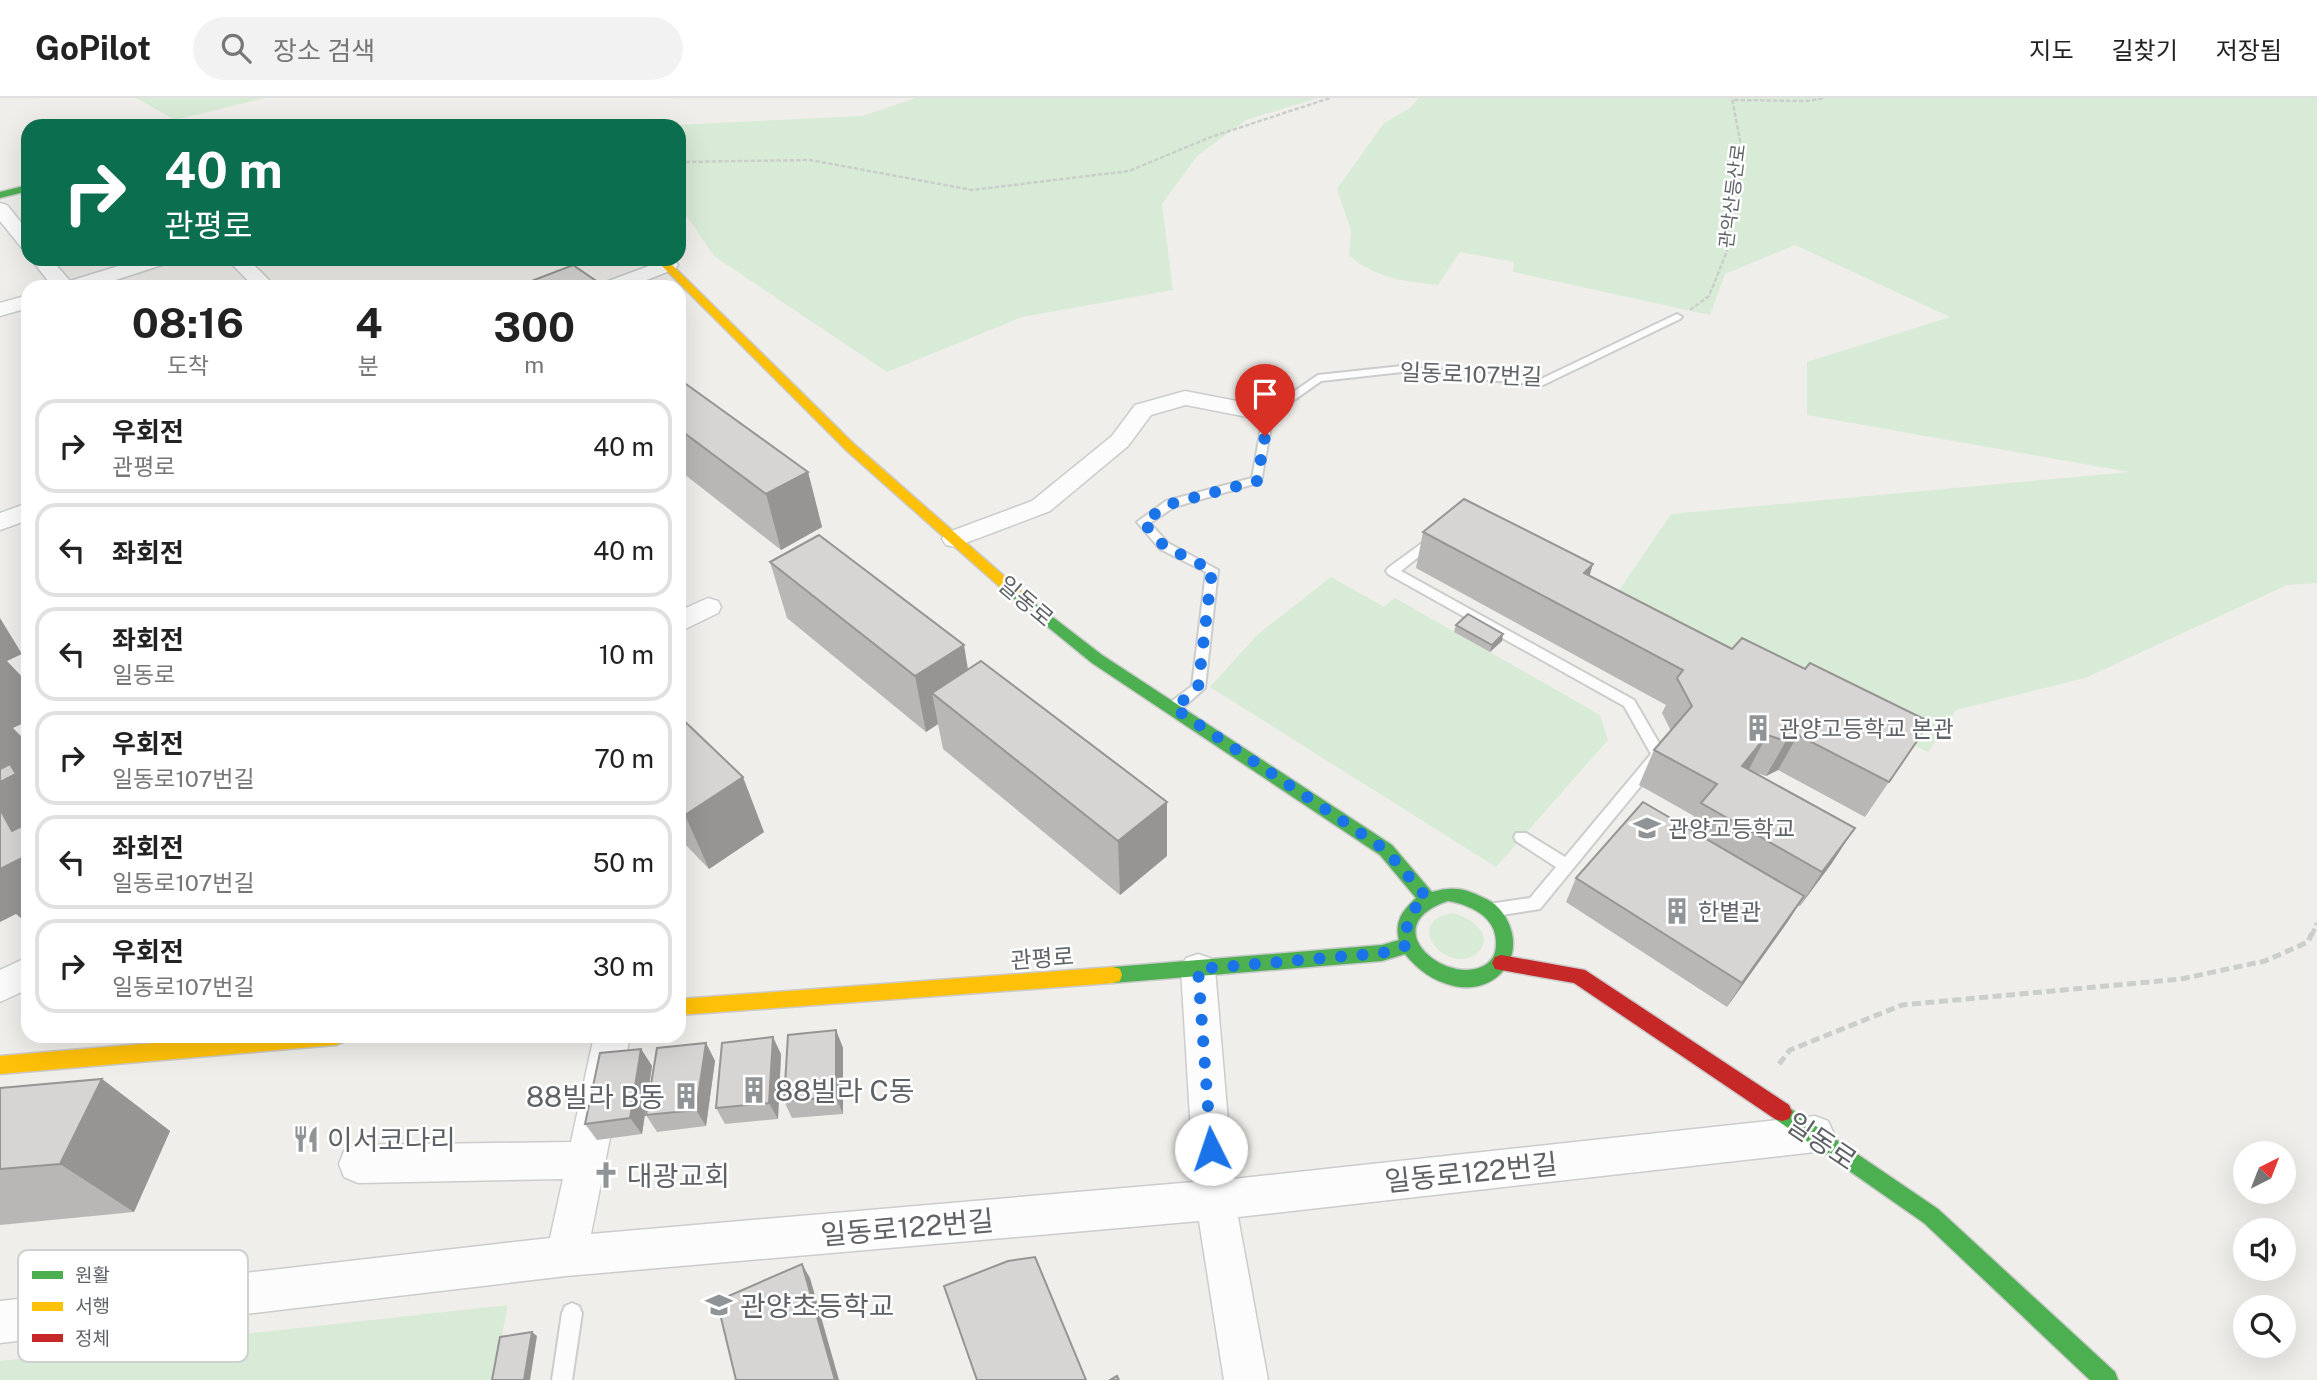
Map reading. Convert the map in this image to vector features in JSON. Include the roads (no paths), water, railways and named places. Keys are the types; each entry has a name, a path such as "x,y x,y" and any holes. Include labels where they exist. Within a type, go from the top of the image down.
{"street":[{"path":"0,195 21,190"},
{"path":"0,209 21,234"},
{"path":"47,266 58,280"},
{"path":"95,280 140,266"},
{"path":"244,266 259,280"},
{"path":"625,280 655,266"},
{"name":"일동로","path":"668,266 682,280"},
{"name":"일동로","path":"686,284 851,448 999,579 1097,659 1386,850 1427,898"},
{"path":"0,310 21,303"},
{"path":"955,539 1041,506 1120,441 1143,410 1185,398 1268,414"},
{"path":"0,522 21,514"},
{"path":"686,619 708,607"},
{"path":"1448,894 1471,898 1490,909 1503,926 1507,945 1501,963 1486,975 1464,979 1441,975 1421,963 1408,945 1405,926 1412,909 1427,898 1448,894"},
{"name":"관평로","path":"686,1006 1198,969 1382,953 1408,945"},
{"name":"일동로","path":"1501,963 1578,976 1815,1134 1931,1216 2067,1363 2107,1380"},
{"path":"1198,969 1215,1200 1246,1380"},
{"path":"0,987 21,976"},
{"path":"0,1065 256,1043"},
{"path":"566,1256 610,1043"},
{"name":"일동로122번길","path":"248,1293 566,1256 1215,1200 1815,1134"},
{"path":"358,1164 585,1160"},
{"name":"일동로122번길","path":"0,1322 18,1320"}],"lane":[{"name":"일동로107번길","path":"1268,414 1318,378 1402,369 1543,382 1677,317"},
{"path":"1174,708 1198,688 1212,570 1164,546 1143,522 1170,504 1257,481 1268,414"},
{"path":"1441,533 1392,571 1629,704 1659,755 1576,859 1534,904 1490,909"},
{"path":"1521,837 1576,859"},
{"path":"562,1380 572,1313"}],"place":[{"name":"관양고등학교 본관","path":"1758,728"},
{"name":"관양고등학교","path":"1647,828"},
{"name":"한볕관","path":"1677,911"},
{"name":"88빌라 C동","path":"754,1090"},
{"name":"88빌라 B동","path":"686,1096"},
{"name":"이서코다리","path":"306,1139"},
{"name":"대광교회","path":"606,1175"},
{"name":"관양초등학교","path":"719,1305"}]}
